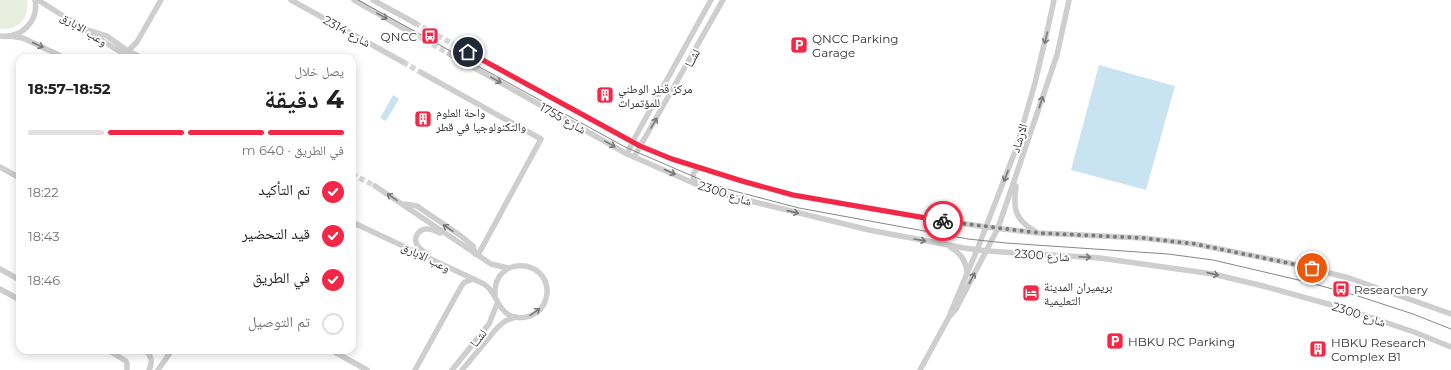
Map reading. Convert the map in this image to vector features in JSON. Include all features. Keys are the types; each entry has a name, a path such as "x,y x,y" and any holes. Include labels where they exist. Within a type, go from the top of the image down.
{"street":[{"path":"9,36 20,32 29,25 34,15 34,0"},
{"name":"وعب الابارق","path":"38,0 124,54"},
{"path":"128,50 137,42 161,0"},
{"name":"شارع 2314","path":"291,0 403,62"},
{"path":"354,0 410,32"},
{"path":"373,0 415,23"},
{"name":"لشــا","path":"628,154 633,141 711,0"},
{"name":"لشــا","path":"634,157 723,0"},
{"name":"الارشاد","path":"920,370 949,317 1016,149 1035,83 1048,32 1054,0"},
{"name":"الارشاد","path":"949,317 956,309 998,228 1057,55 1069,0"},
{"path":"82,28 107,36 135,54"},
{"path":"1,36 23,38 57,54"},
{"path":"137,42 137,50 139,54"},
{"name":"شارع 1755","path":"455,45 640,146"},
{"name":"شارع 1755","path":"450,54 634,157"},
{"path":"422,73 541,139 477,255"},
{"name":"شارع 2300","path":"640,146 700,168 793,195 921,218 986,227 1039,233 1143,238 1180,243 1289,263 1349,278 1451,314"},
{"name":"شارع 2300","path":"634,157 698,185 730,196 774,208 869,230 977,250 1100,258 1213,274 1346,309 1414,332 1451,347"},
{"path":"0,167 16,176"},
{"path":"698,185 694,180 693,174 700,168"},
{"name":"الارشاد","path":"1017,176 1014,202 1018,215 1026,225 1039,233"},
{"path":"375,186 491,264 508,268"},
{"path":"403,204 417,206 461,236 473,246 477,255"},
{"name":"وعب الابارق","path":"356,224 458,273 475,279 488,287 495,296"},
{"path":"442,264 418,247 416,240 417,234 424,229 431,229 455,240"},
{"path":"473,246 479,245 486,241"},
{"path":"946,245 962,255 966,263 967,270"},
{"path":"519,265 536,270 542,276 546,284 547,290 545,302 538,311 528,317 516,317 505,313 497,304 494,290 497,280 503,271 508,268 519,265"},
{"path":"0,269 16,278"},
{"path":"458,273 462,278 462,284"},
{"path":"415,370 462,284 467,280 475,279"},
{"path":"0,289 16,298"},
{"name":"لشــا","path":"452,370 489,324 497,304"},
{"name":"لشــا","path":"462,370 496,328 505,321 516,317"},
{"path":"114,354 128,364 127,370"},
{"path":"149,354 152,358 150,370"},
{"path":"158,370 169,354"},
{"path":"338,354 367,370"}],"green space":[{"path":"0,0 27,0 27,12 25,18 12,28 0,29"}],"water":[{"path":"1099,65 1175,86 1146,190 1071,170"},
{"path":"393,95 399,99 386,121 380,118"}],"tunnel":[{"path":"415,23 455,45"},
{"path":"410,32 450,54"},
{"path":"403,62 422,73"},
{"path":"356,176 375,186"}],"tram line":[{"path":"358,0 625,147 704,181 734,191 799,208 968,239 1168,254 1213,260 1307,282 1358,296 1413,314 1451,329"}],"way so far":[{"path":"943,221 1039,233 1143,238 1195,244 1312,268"}],"place":[{"name":"QNCC","path":"430,36"},
{"name":"QNCC Parking Garage","path":"799,45"},
{"name":"مركز قطر الوطني للمؤتمرات","path":"605,95"},
{"name":"واحة العلوم والتكنولوجيا في قطر","path":"423,119"},
{"name":"Researchery","path":"1341,289"},
{"name":"بريميران المدينة التعليمية","path":"1031,293"},
{"name":"HBKU RC Parking","path":"1115,341"},
{"name":"HBKU Research Complex B1","path":"1318,349"}],"route":[{"path":"468,52 640,146 672,159 793,195 943,221"}]}
